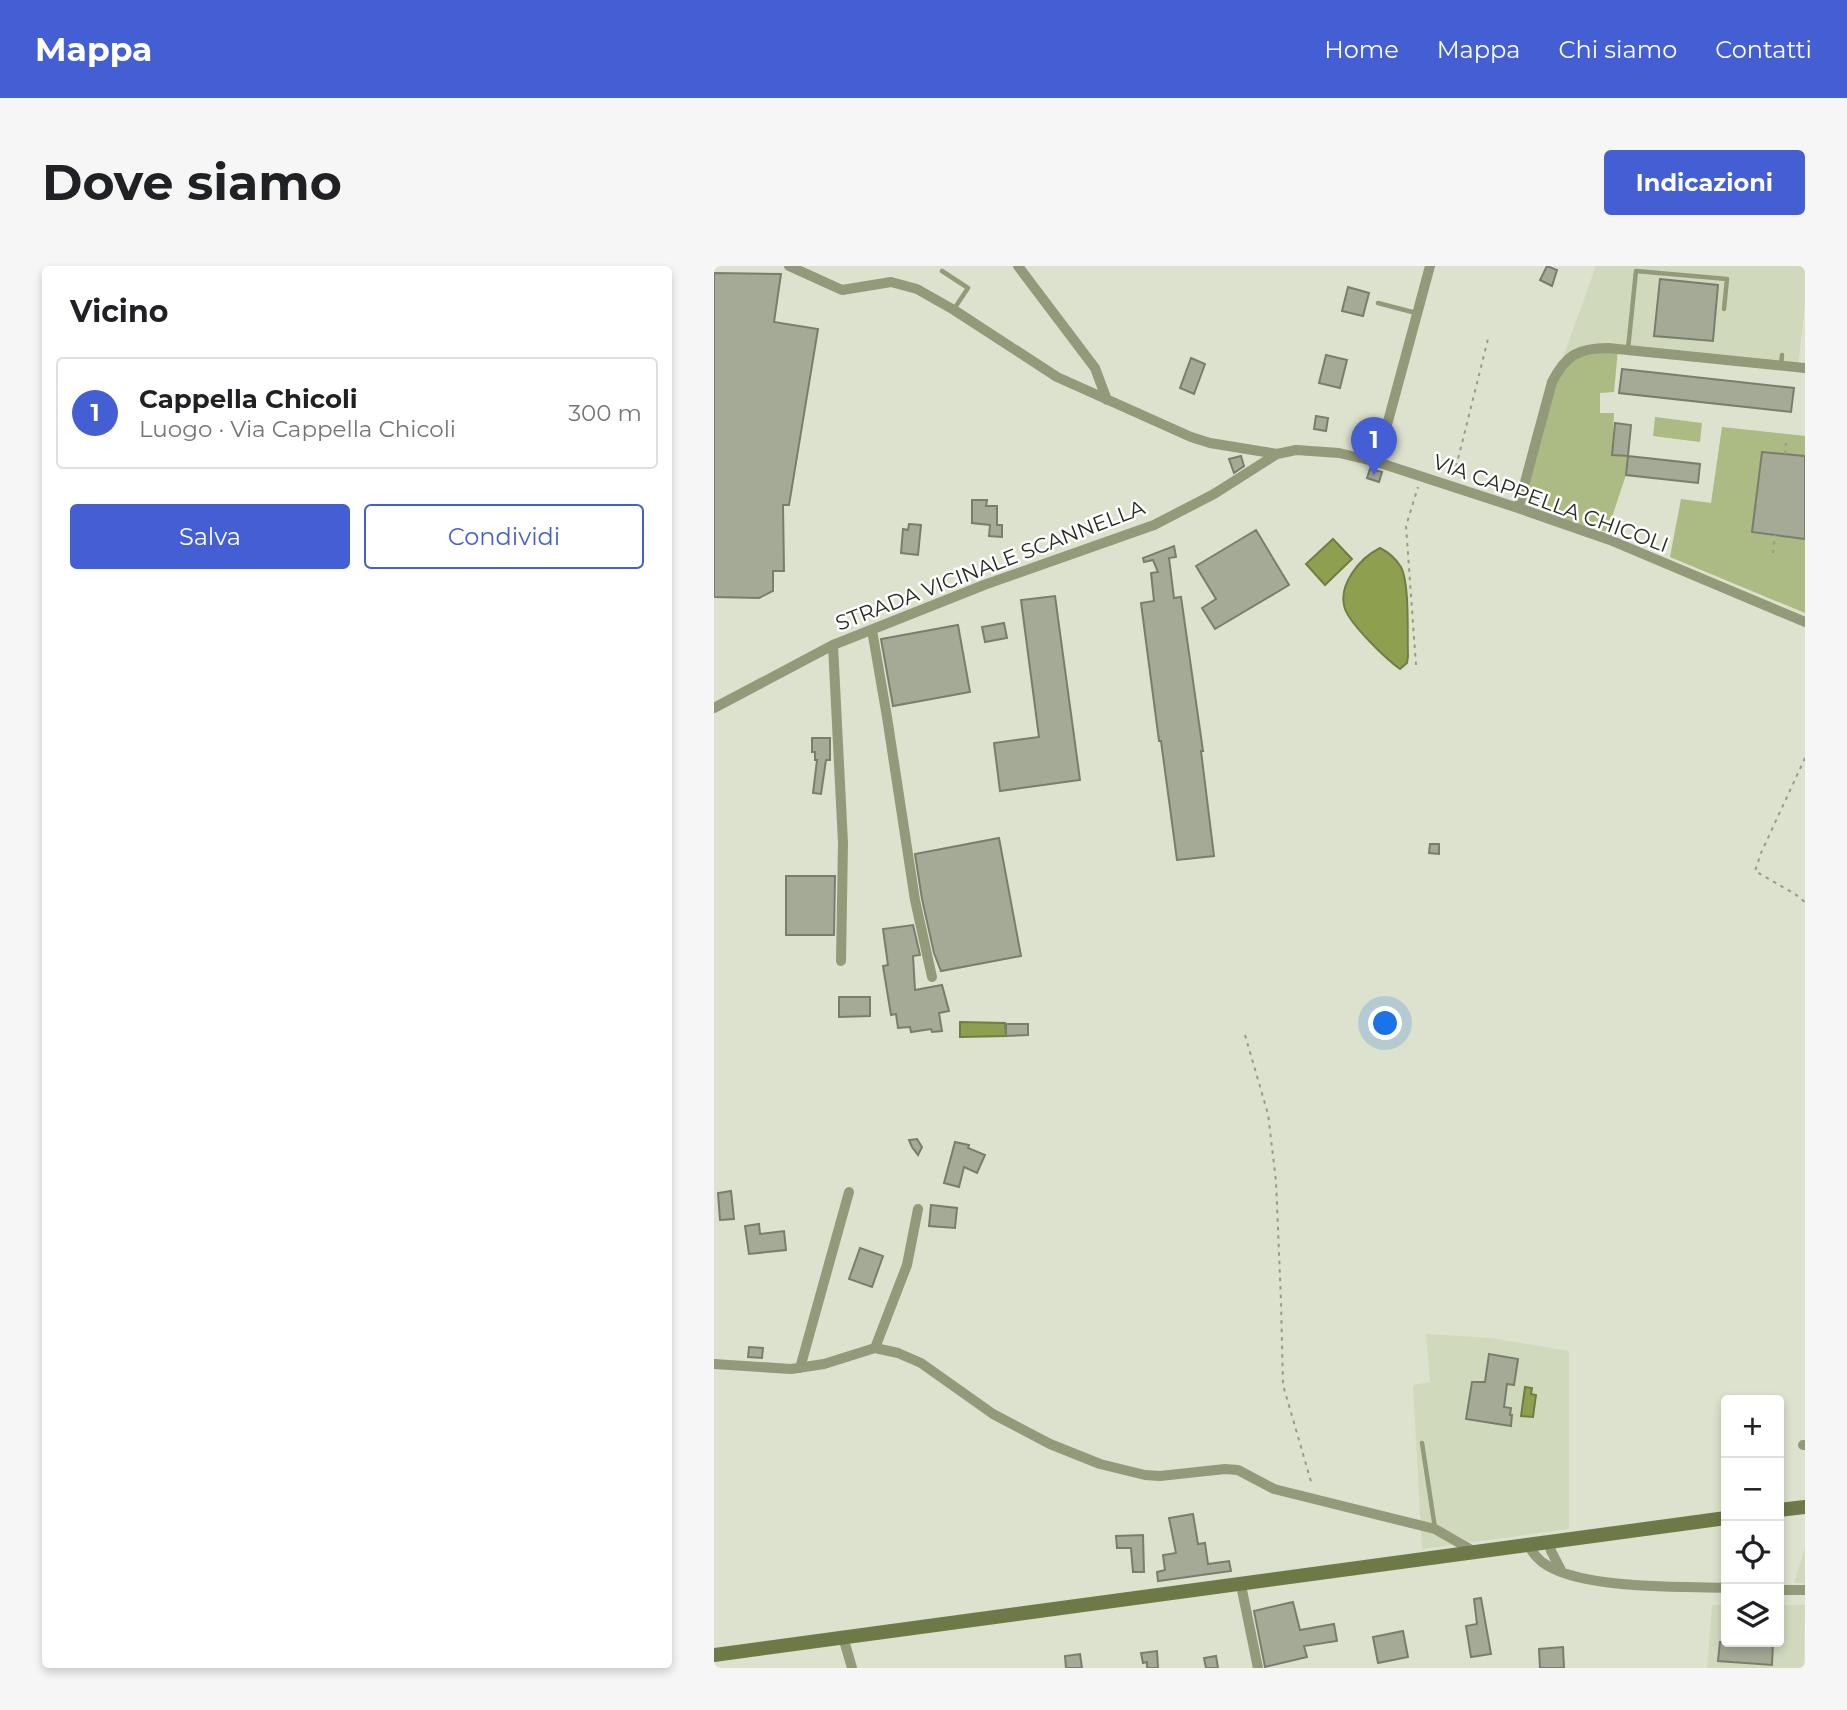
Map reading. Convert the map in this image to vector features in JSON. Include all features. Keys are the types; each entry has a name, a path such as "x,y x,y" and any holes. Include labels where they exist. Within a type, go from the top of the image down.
{"main road":[{"path":"1784,1509 1805,1507"},
{"path":"714,1655 1721,1519"}],"street":[{"path":"789,266 842,290 891,282 917,289 1057,377 1107,400 1191,437 1210,443 1277,454"},
{"path":"1018,266 1095,368 1107,400"},
{"path":"1377,462 1430,266"},
{"path":"1518,508 1552,382 1559,368 1573,355 1590,348 1628,350 1781,360 1805,368"},
{"name":"VIA CAPPELLA CHICOLI","path":"1277,454 1296,450 1339,453 1377,462 1610,540 1805,622"},
{"name":"STRADA VICINALE SCANNELLA","path":"714,708 833,645 984,585 1154,525 1214,494 1277,454"},
{"path":"872,630 915,900 933,976"},
{"path":"833,645 843,843 841,961"},
{"path":"800,1368 849,1192"},
{"path":"875,1348 907,1265 918,1209"},
{"path":"714,1364 800,1368 824,1364 875,1348 898,1353 921,1363 993,1414 1050,1444 1100,1464 1160,1476 1237,1470 1274,1489 1435,1529 1475,1552"},
{"path":"1549,1542 1556,1563 1563,1572"},
{"path":"1528,1545 1539,1561 1585,1579 1620,1584 1721,1588"},
{"path":"1241,1584 1258,1668"},
{"path":"1784,1590 1805,1590"},
{"path":"843,1637 852,1668"}],"lane":[{"path":"942,271 968,288 954,310"},
{"path":"1628,350 1636,271 1727,279 1724,309"},
{"path":"1378,303 1417,314"},
{"path":"1422,1443 1435,1529"}],"path":[{"path":"1451,486 1489,335"},
{"path":"1785,454 1786,443"},
{"path":"1416,664 1406,526 1421,476"},
{"path":"1773,553 1775,535"},
{"path":"1805,758 1755,871 1805,902"},
{"path":"1245,1035 1268,1114 1274,1168 1283,1385 1316,1500"}],"shaded area":[{"path":"1596,266 1805,266 1805,303 1798,368 1608,348 1559,368"},
{"path":"1618,349 1614,392 1600,393 1600,413 1614,413 1612,455 1628,456 1626,475 1607,532 1518,508 1552,382 1573,354"},
{"path":"1655,417 1702,423 1700,442 1653,436"},
{"path":"1722,427 1805,436 1805,613 1670,557 1681,499 1711,503"},
{"path":"1333,539 1352,559 1325,585 1306,564"},
{"path":"1380,548 1399,564 1406,585 1408,656 1407,663 1400,669 1354,624 1343,600 1352,573 1365,558"},
{"path":"960,1022 1005,1023 1006,1036 960,1037"},
{"path":"1426,1334 1491,1338 1569,1351 1569,1529 1422,1549 1413,1385 1430,1382"},
{"path":"1525,1387 1532,1388 1531,1394 1536,1395 1533,1417 1521,1416"},
{"path":"1805,1548 1805,1583 1794,1583"},
{"path":"1712,1605 1721,1605 1721,1647 1784,1647 1784,1605 1805,1605 1804,1668 1707,1668"}],"building":[{"path":"1547,266 1557,270 1552,286 1540,280"},
{"path":"714,273 781,274 774,322 818,329 789,505 783,505 784,571 773,571 773,591 759,598 714,597"},
{"path":"1660,279 1718,285 1713,341 1654,336"},
{"path":"1348,287 1369,293 1363,316 1342,311"},
{"path":"1326,355 1347,360 1340,388 1319,383"},
{"path":"1191,358 1205,364 1194,394 1180,388"},
{"path":"1622,369 1794,388 1791,412 1619,393"},
{"path":"1316,416 1328,418 1326,431 1314,429"},
{"path":"1615,423 1631,425 1628,456 1612,455"},
{"path":"1762,452 1805,456 1805,539 1752,532"},
{"path":"1241,456 1244,466 1234,473 1229,459"},
{"path":"1628,456 1700,464 1698,483 1626,475"},
{"path":"1370,469 1382,472 1379,482 1367,478"},
{"path":"972,500 987,500 986,506 997,506 997,525 1002,525 1002,537 989,536 990,525 972,523"},
{"path":"909,524 921,525 918,555 901,553 903,529 908,530"},
{"path":"1256,530 1289,585 1215,629 1202,608 1216,599 1196,566"},
{"path":"1174,546 1176,557 1169,558 1174,598 1181,597 1203,751 1214,856 1177,860 1141,603 1154,601 1151,573 1158,572 1153,560 1144,562 1143,558"},
{"path":"1055,596 1080,780 1000,791 994,743 1039,737 1021,600"},
{"path":"1004,623 1007,638 985,642 982,627"},
{"path":"958,625 970,692 893,706 881,639"},
{"path":"812,738 830,738 830,760 826,760 821,794 813,793 817,760 815,752 812,752"},
{"path":"999,838 1021,956 941,971 934,953 922,899 915,854"},
{"path":"1430,844 1439,844 1439,854 1429,853"},
{"path":"786,876 835,876 834,935 786,935"},
{"path":"913,925 920,955 913,956 915,990 942,985 949,1011 939,1013 942,1031 932,1032 931,1029 911,1032 910,1027 898,1028 896,1014 891,1015 883,966 888,965 883,929"},
{"path":"839,997 870,997 870,1016 839,1017"},
{"path":"1006,1024 1028,1024 1028,1035 1006,1036"},
{"path":"917,1139 922,1147 918,1155 909,1140"},
{"path":"955,1142 969,1145 968,1148 985,1155 977,1173 964,1167 959,1187 944,1183"},
{"path":"731,1191 734,1219 720,1220 718,1193"},
{"path":"931,1205 957,1208 955,1228 929,1226"},
{"path":"759,1224 760,1234 784,1231 786,1250 749,1254 745,1226"},
{"path":"860,1248 883,1256 872,1287 849,1279"},
{"path":"749,1347 763,1348 762,1358 748,1357"},
{"path":"1489,1354 1518,1359 1514,1385 1507,1384 1504,1407 1511,1408 1511,1426 1466,1419 1472,1382 1485,1382"},
{"path":"1193,1514 1198,1544 1205,1543 1208,1564 1229,1561 1231,1571 1158,1581 1157,1572 1165,1570 1163,1555 1176,1553 1169,1518"},
{"path":"1143,1535 1144,1572 1133,1572 1131,1548 1117,1548 1116,1536"},
{"path":"1481,1598 1491,1654 1471,1657 1466,1626 1477,1624 1474,1599"},
{"path":"1293,1602 1300,1630 1334,1624 1337,1641 1304,1646 1307,1657 1265,1667 1254,1611"},
{"path":"1403,1631 1408,1657 1378,1663 1373,1637"},
{"path":"1720,1642 1721,1647 1773,1647 1772,1665 1718,1661"},
{"path":"1563,1647 1564,1668 1540,1668 1539,1649"},
{"path":"1157,1651 1158,1668 1147,1668 1147,1662 1143,1663 1141,1653"},
{"path":"1080,1654 1082,1668 1066,1668 1065,1656"},
{"path":"1216,1656 1218,1668 1206,1668 1204,1658"}],"place":[{"name":"Cappella Chicoli","path":"1374,475"}]}
